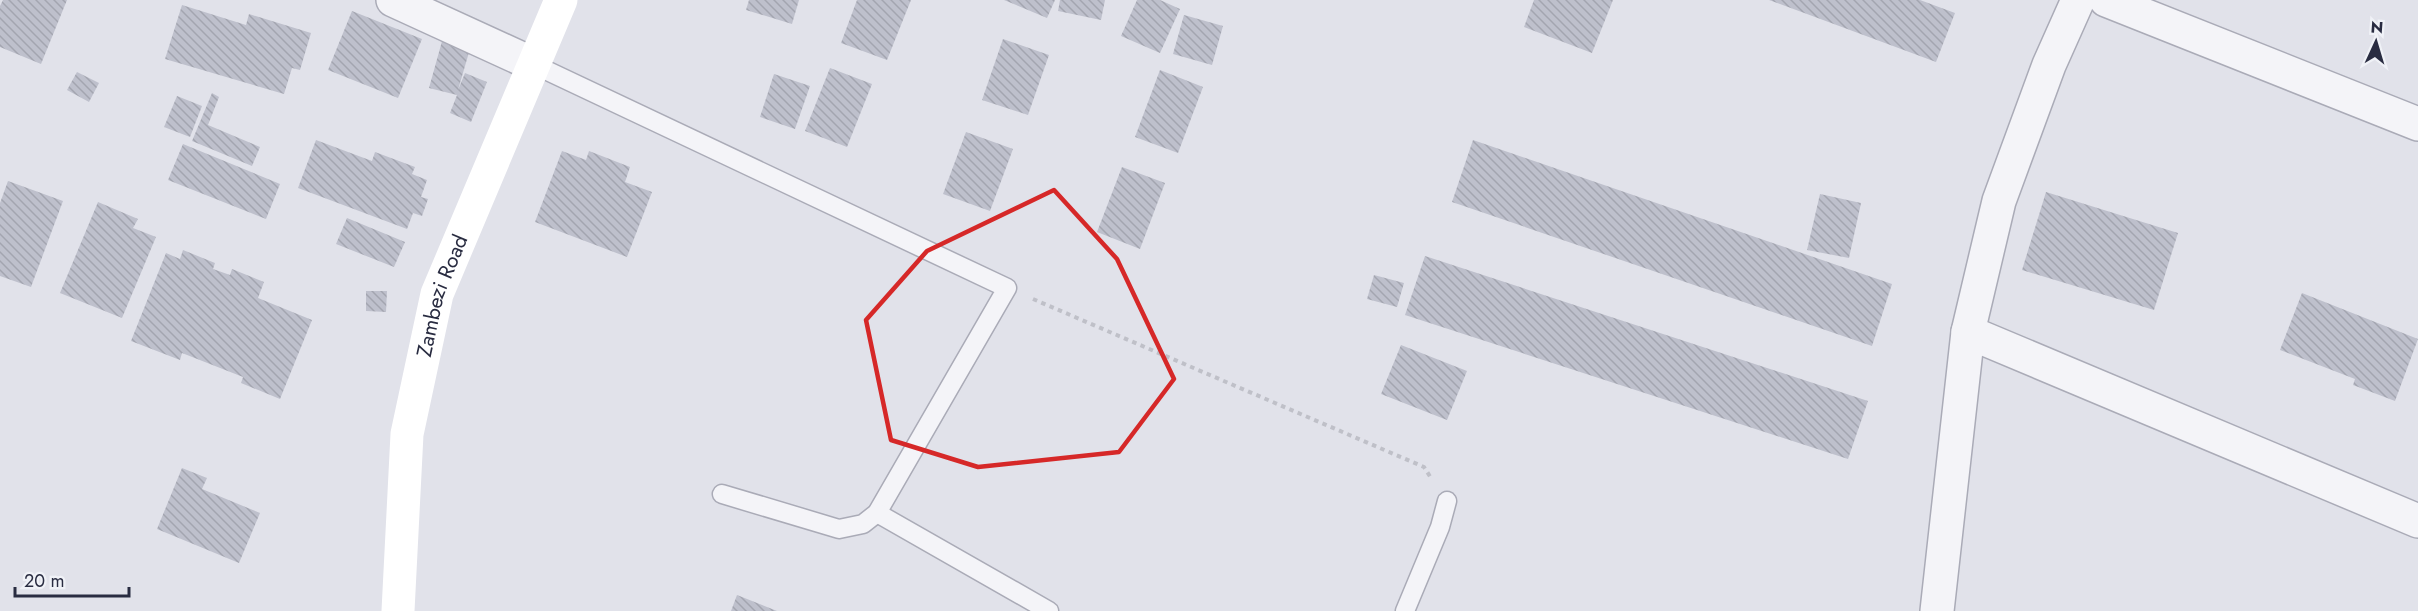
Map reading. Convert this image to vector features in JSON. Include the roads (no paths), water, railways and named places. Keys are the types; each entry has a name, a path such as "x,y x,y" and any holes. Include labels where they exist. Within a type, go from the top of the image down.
{"main road":[{"name":"Zambezi Road","path":"398,611 407,434 437,294 561,0"}],"street":[{"path":"393,0 535,65"},
{"path":"1937,611 1968,332 1999,201 2049,65 2078,0"},
{"path":"2106,0 2418,124"},
{"path":"1968,332 2418,521"}],"lane":[{"path":"535,65 1007,288 877,513 863,524 839,529 722,494"},
{"path":"1405,611 1440,527 1447,501"},
{"path":"877,513 1049,611"}]}
